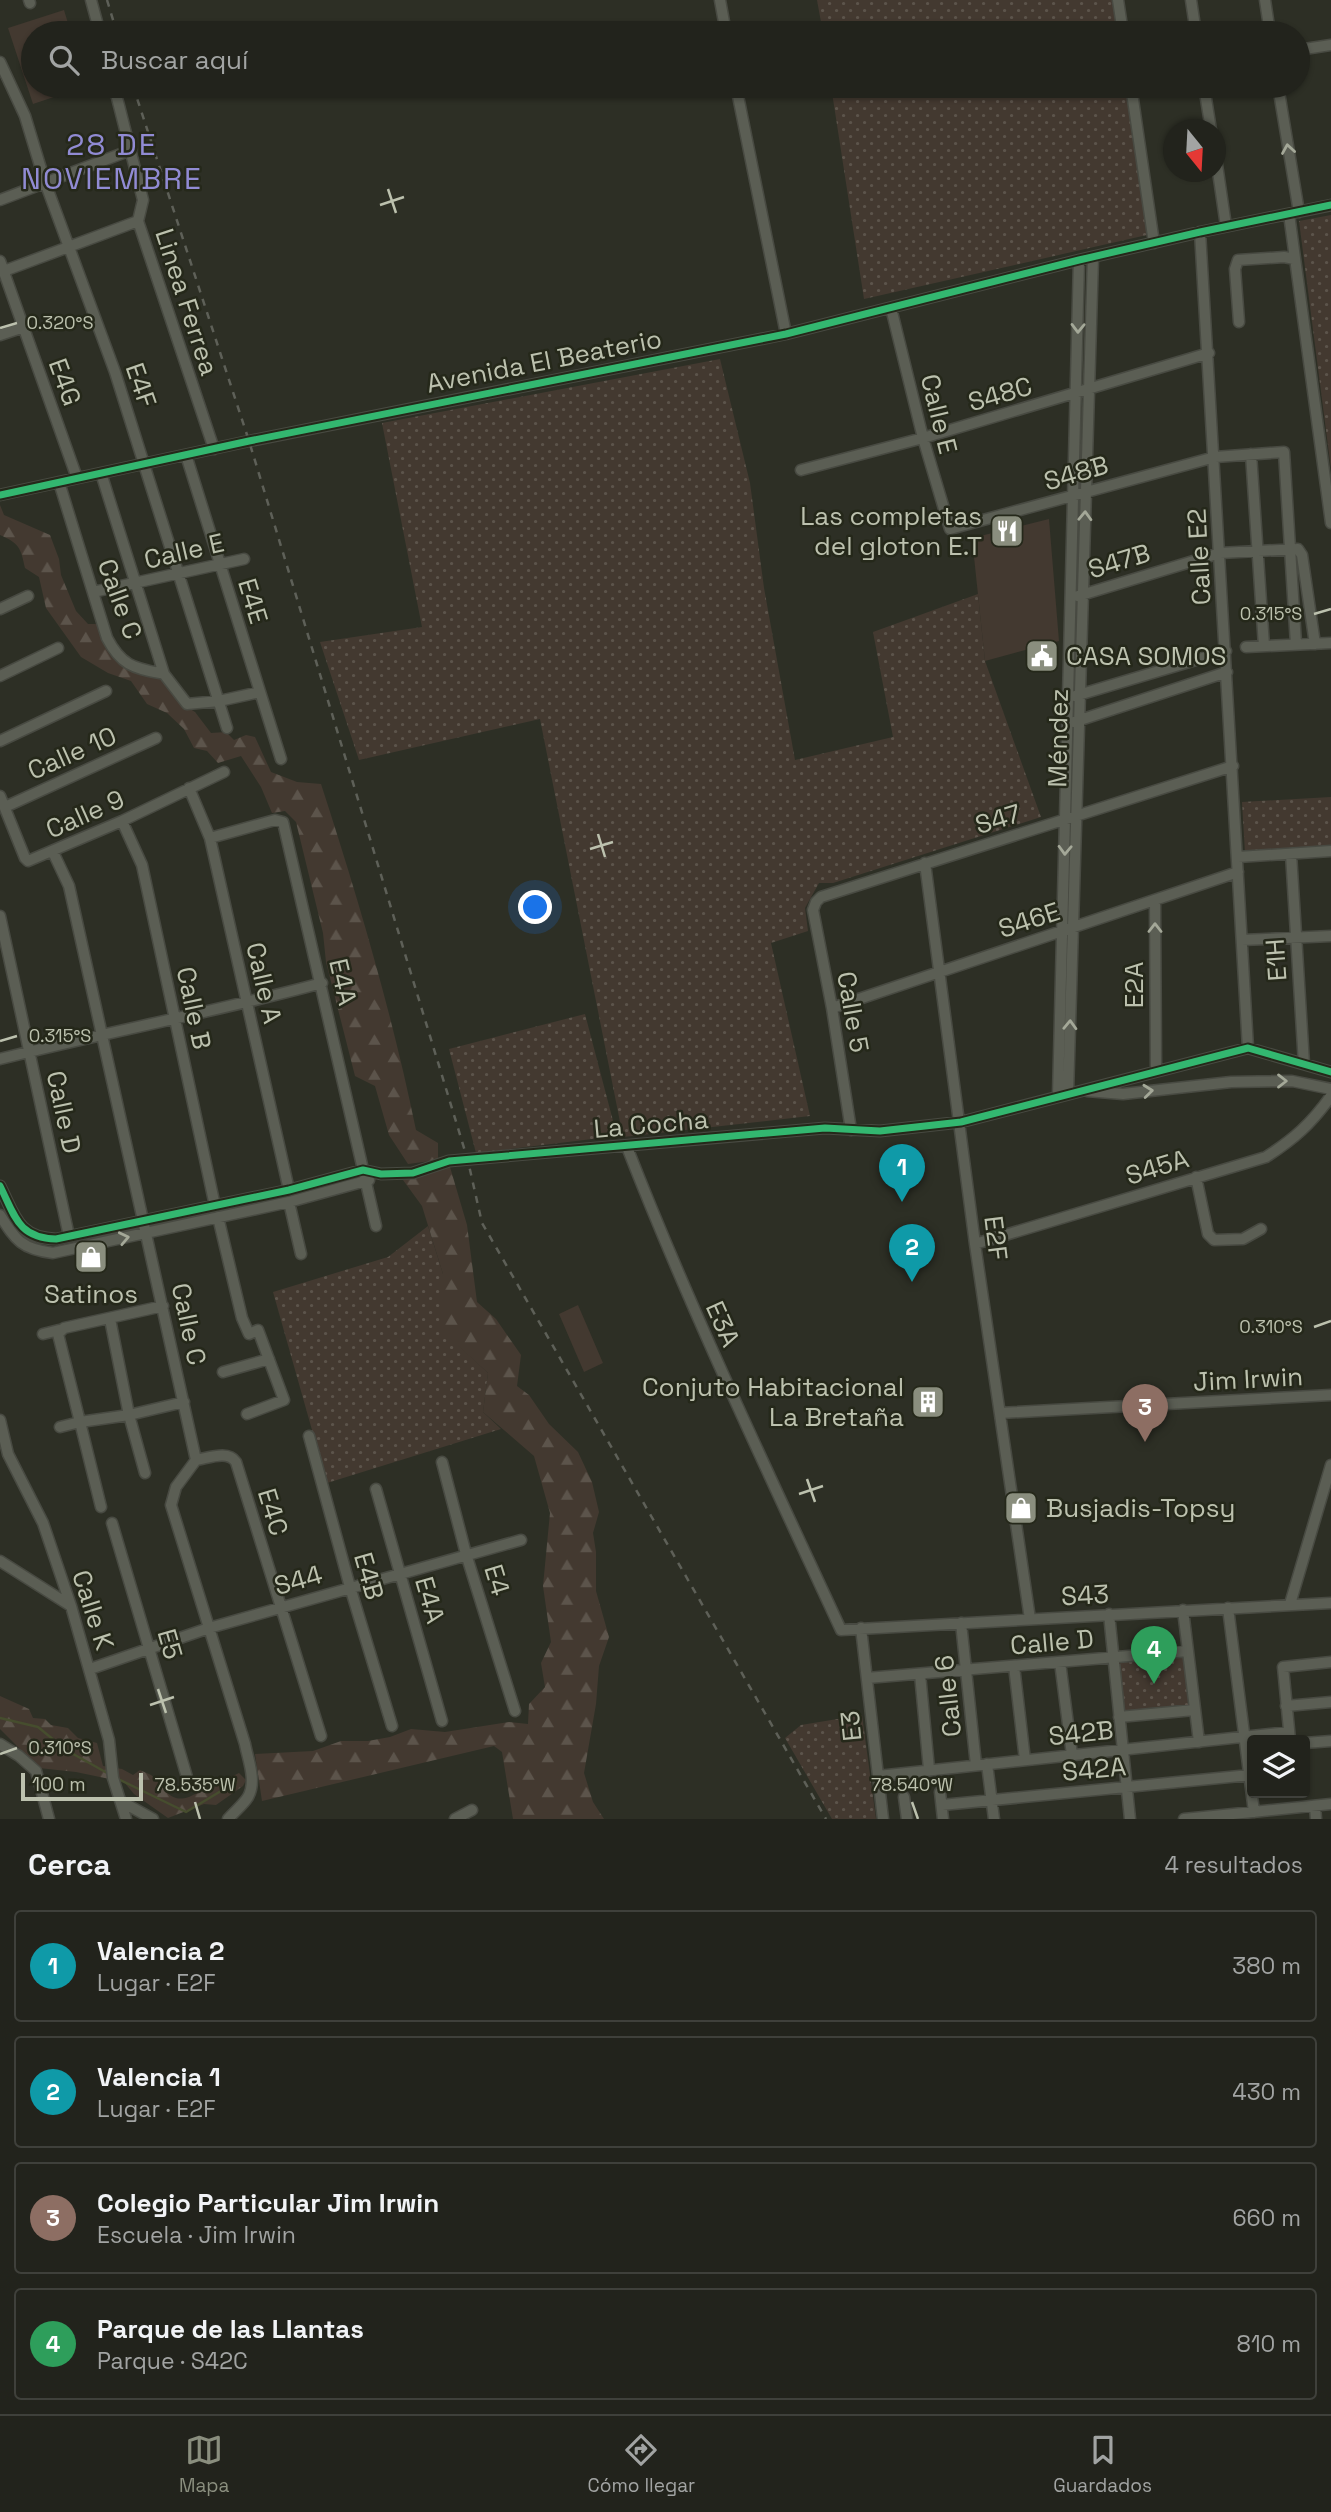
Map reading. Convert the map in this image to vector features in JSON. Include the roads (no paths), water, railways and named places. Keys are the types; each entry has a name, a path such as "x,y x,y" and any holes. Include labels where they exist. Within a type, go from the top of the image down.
{"street":[{"path":"91,0 97,21"},
{"path":"720,0 724,21"},
{"path":"1118,0 1121,21"},
{"path":"1191,0 1194,21"},
{"path":"1265,0 1268,21"},
{"path":"1310,48 1331,45"},
{"name":"E4F","path":"0,62 25,116 45,182 115,372 227,728"},
{"name":"Linea Ferrea","path":"117,98 143,200 138,221 214,449"},
{"path":"738,98 786,334"},
{"path":"1133,98 1154,243"},
{"path":"1206,98 1209,119"},
{"path":"1280,98 1294,213 1295,259 1331,523"},
{"path":"0,200 131,149"},
{"path":"1220,182 1226,226"},
{"name":"Avenida El Beaterio","path":"0,495 214,449 786,334 1079,260 1331,205"},
{"path":"2,266 138,221"},
{"name":"Calle E2","path":"1200,232 1248,1048"},
{"name":"Méndez","path":"1063,1095 1074,928 1093,257"},
{"path":"1238,322 1234,269 1237,260 1284,257 1295,259"},
{"name":"Méndez","path":"1063,1095 1062,931 1079,260"},
{"name":"E4G","path":"2,266 77,478"},
{"name":"Calle E","path":"891,308 923,438 950,529"},
{"path":"0,335 24,327"},
{"name":"S48C","path":"801,470 923,438 1209,353"},
{"name":"S48B","path":"950,529 1214,457 1282,451 1286,455 1290,549"},
{"path":"1251,454 1264,646"},
{"name":"E4E","path":"186,455 281,759"},
{"path":"101,473 164,674 187,704 219,702 260,692"},
{"name":"Calle C","path":"59,482 107,638 115,653 134,668 164,674"},
{"path":"1296,644 1290,549 1298,549 1302,555 1314,644"},
{"name":"S47B","path":"1071,599 1220,553 1290,549"},
{"name":"Calle E","path":"93,592 244,559"},
{"path":"0,609 28,596"},
{"path":"1246,647 1331,643"},
{"path":"0,676 58,648"},
{"path":"1068,698 1226,651"},
{"path":"1068,724 1227,672"},
{"path":"0,741 106,691"},
{"name":"Calle 10","path":"5,807 156,738"},
{"name":"S47","path":"816,902 821,897 925,863 1233,766"},
{"name":"Calle 9","path":"0,796 28,861 122,821 224,772"},
{"name":"Calle A","path":"189,788 210,838 289,1190"},
{"name":"E4A","path":"210,838 275,820 283,822 376,1226"},
{"name":"Calle B","path":"122,821 142,865 215,1206"},
{"path":"1238,857 1331,851"},
{"name":"Calle C","path":"53,852 69,886 196,1461"},
{"name":"E1H","path":"1291,854 1304,1064"},
{"name":"E2F","path":"925,863 975,1244 1030,1619"},
{"name":"S46E","path":"832,1007 1238,872"},
{"name":"E2A","path":"1155,900 1156,1070"},
{"name":"Calle 5","path":"816,902 813,910 832,1007 851,1130"},
{"name":"Calle D","path":"0,916 69,1236"},
{"path":"1242,940 1331,936"},
{"path":"0,1059 102,1034 247,1004 322,983"},
{"name":"La Cocha","path":"0,1186 18,1223 30,1235 41,1239 56,1239 289,1190 363,1170 381,1174 426,1171 441,1163 825,1128 880,1131 961,1122 1248,1048 1331,1072"},
{"name":"La Cocha","path":"1080,1090 1123,1094 1231,1082 1292,1081 1331,1089"},
{"name":"S45A","path":"975,1244 1266,1157 1290,1142 1313,1122 1331,1096"},
{"name":"E3A","path":"626,1147 665,1246 717,1363 841,1630"},
{"name":"La Cocha","path":"0,1215 20,1243 33,1251 53,1253 289,1202 366,1182 381,1174"},
{"path":"1196,1177 1208,1234 1214,1240 1243,1239 1261,1229"},
{"path":"289,1202 301,1254"},
{"path":"218,1217 242,1318 248,1334 258,1330 285,1400 247,1414"},
{"path":"43,1334 163,1306"},
{"path":"110,1318 129,1415 145,1473"},
{"path":"59,1330 102,1507"},
{"path":"223,1372 269,1359"},
{"name":"Jim Irwin","path":"1000,1413 1331,1395"},
{"path":"60,1427 184,1402"},
{"name":"Calle K","path":"0,1420 8,1454 43,1523 71,1606 109,1740 113,1778 126,1819"},
{"name":"E4B","path":"309,1436 350,1587 392,1726"},
{"name":"E4C","path":"196,1461 228,1455 236,1462 321,1736"},
{"path":"196,1461 176,1487 171,1505 246,1744 251,1771 248,1797 228,1819"},
{"name":"E4","path":"442,1462 466,1554 515,1710"},
{"path":"1290,1604 1331,1465"},
{"name":"E4A","path":"376,1489 442,1721"},
{"name":"E5","path":"112,1523 187,1777"},
{"name":"S44","path":"90,1669 209,1628 521,1540"},
{"path":"0,1560 71,1606"},
{"name":"S43","path":"841,1630 1331,1602"},
{"path":"1228,1608 1247,1752"},
{"path":"1183,1610 1199,1742"},
{"path":"1109,1615 1130,1819"},
{"name":"Calle 6","path":"961,1623 966,1670 994,1819"},
{"name":"E3","path":"861,1629 883,1819"},
{"name":"Calle D","path":"867,1678 1188,1651"},
{"path":"1060,1662 1072,1755"},
{"path":"1290,1735 1283,1667 1331,1662"},
{"path":"1014,1666 1025,1760"},
{"path":"920,1674 929,1769"},
{"path":"1286,1706 1331,1702"},
{"path":"1119,1717 1194,1710"},
{"name":"S42B","path":"877,1776 1245,1737"},
{"path":"1310,1743 1331,1741"},
{"path":"0,1744 36,1771 49,1819"},
{"name":"S42A","path":"942,1805 1247,1775"},
{"path":"940,1792 943,1819"},
{"path":"904,1797 907,1819"},
{"path":"1252,1798 1254,1812"},
{"path":"122,1802 153,1819"},
{"path":"1184,1819 1254,1812 1273,1814 1331,1804"},
{"path":"1315,1806 1317,1819"},
{"path":"455,1819 472,1810"}],"waterway":[{"path":"0,1718 38,1727 66,1750 109,1774"},
{"path":"118,1779 186,1812 236,1782"}],"railway":[{"path":"107,0 113,21"},
{"path":"137,98 249,441 468,1161 482,1223 826,1819"}],"place":[{"name":"Las completas del gloton E.T","path":"1007,531"},
{"name":"CASA SOMOS","path":"1042,656"},
{"name":"Valencia 2","path":"902,1202"},
{"name":"Satinos","path":"91,1257"},
{"name":"Valencia 1","path":"912,1282"},
{"name":"Conjuto Habitacional La Bretaña","path":"928,1402"},
{"name":"Colegio Particular Jim Irwin","path":"1145,1442"},
{"name":"Busjadis-Topsy","path":"1021,1508"},
{"name":"Parque de las Llantas","path":"1154,1684"}],"district":[{"name":"28 DE NOVIEMBRE","path":"112,162"}]}
